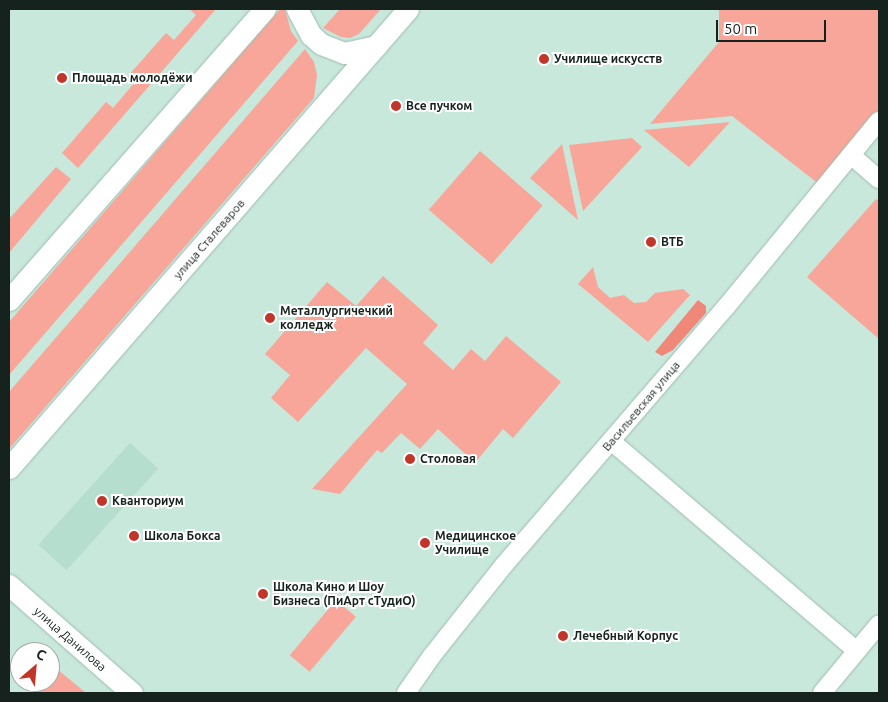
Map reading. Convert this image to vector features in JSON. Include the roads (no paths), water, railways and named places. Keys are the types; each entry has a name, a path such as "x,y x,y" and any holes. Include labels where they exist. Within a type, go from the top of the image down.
{"main road":[{"path":"9,300 265,9"},
{"path":"298,9 311,35 327,47 344,53 376,46"},
{"name":"улица Сталеваров","path":"9,468 408,9"},
{"name":"улица Данилова","path":"9,585 132,693"}],"street":[{"name":"Васильевская улица","path":"406,693 431,657 504,566 879,121"},
{"path":"851,155 879,179"},
{"path":"611,441 856,651"},
{"path":"822,693 879,624"}],"place":[{"name":"Училище искусств","path":"544,59"},
{"name":"Площадь молодёжи","path":"62,78"},
{"name":"Все пучком","path":"396,106"},
{"name":"ВТБ","path":"651,242"},
{"name":"Металлургичечкий колледж","path":"270,318"},
{"name":"Столовая","path":"410,459"},
{"name":"Кванториум","path":"102,501"},
{"name":"Школа Бокса","path":"134,536"},
{"name":"Медицинское Училище","path":"425,543"},
{"name":"Школа Кино и Шоу Бизнеса (ПиАрт сТудиО)","path":"263,594"},
{"name":"Лечебный Корпус","path":"563,636"}]}
